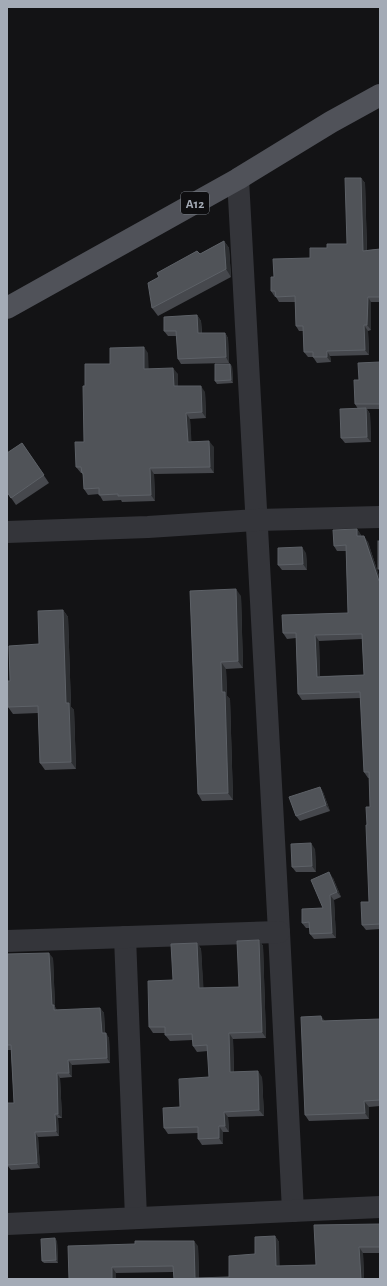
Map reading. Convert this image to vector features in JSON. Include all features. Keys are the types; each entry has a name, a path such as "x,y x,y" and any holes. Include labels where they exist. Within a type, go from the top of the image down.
{"main road":[{"name":"A12","path":"7,308 238,180 331,122 380,95"}],"street":[{"path":"238,180 293,1211"},
{"path":"7,532 148,527 257,520 380,517"},
{"path":"7,941 279,932"},
{"path":"125,937 136,1218"},
{"path":"7,1224 380,1207"}],"building":[{"path":"345,178 361,178 363,251 380,249 380,297 368,297 367,325 364,325 365,350 327,351 327,357 313,357 313,352 304,352 303,326 296,326 295,296 276,297 275,291 271,291 271,277 274,277 273,259 310,258 310,248 327,248 327,244 347,244"},
{"path":"224,241 226,269 152,308 148,283 159,277 157,273 197,251 200,254"},
{"path":"197,315 198,333 225,333 226,357 178,359 176,331 164,331 164,317"},
{"path":"144,347 144,369 173,368 174,386 201,386 202,412 186,413 188,442 209,441 210,467 150,468 151,495 99,495 99,488 84,489 81,467 76,467 75,442 84,442 83,386 85,386 85,364 110,364 110,348"},
{"path":"380,362 380,404 355,404 354,380 359,380 358,363"},
{"path":"215,364 230,364 231,380 215,381"},
{"path":"366,408 367,437 341,438 340,409"},
{"path":"22,443 44,475 11,498 7,492 7,453"},
{"path":"357,529 357,536 364,536 380,581 380,924 362,925 361,902 369,902 366,807 370,807 369,772 364,772 360,692 298,694 296,633 283,633 282,615 348,613 346,545 334,546 333,530","holes":["362,634 364,675 317,677 315,635"]},
{"path":"378,541 380,541 380,569 378,569"},
{"path":"302,547 303,564 278,565 278,548"},
{"path":"236,589 238,661 221,662 222,692 225,692 228,793 198,794 190,591"},
{"path":"63,610 66,703 69,703 71,762 40,763 38,706 8,707 7,681 10,681 9,646 39,644 38,611"},
{"path":"320,787 326,805 296,816 289,797"},
{"path":"311,843 312,866 292,867 291,844"},
{"path":"329,872 337,892 330,895 332,933 310,934 309,922 302,923 302,909 323,908 311,880"},
{"path":"259,940 262,1032 229,1033 230,1072 258,1071 259,1110 224,1112 225,1126 219,1126 219,1138 198,1139 198,1127 164,1128 163,1108 180,1107 179,1079 209,1077 207,1045 193,1046 192,1034 165,1035 165,1027 149,1027 148,981 173,980 171,944 197,943 199,988 239,987 237,941"},
{"path":"49,953 52,1005 54,1005 54,1010 100,1008 102,1033 106,1033 107,1058 68,1060 69,1073 57,1073 58,1114 55,1114 56,1131 35,1132 37,1163 7,1165 7,1103 14,1103 11,1045 7,1045 7,954"},
{"path":"321,1016 322,1021 380,1019 380,1100 364,1101 365,1113 305,1115 301,1017"},
{"path":"380,1224 380,1247 359,1247 361,1279 174,1279 173,1266 112,1267 112,1279 69,1279 68,1246 135,1244 135,1241 194,1241 195,1278 229,1277 229,1256 255,1254 255,1237 275,1236 276,1266 316,1265 314,1225"},
{"path":"55,1238 56,1260 42,1261 41,1239"}]}
